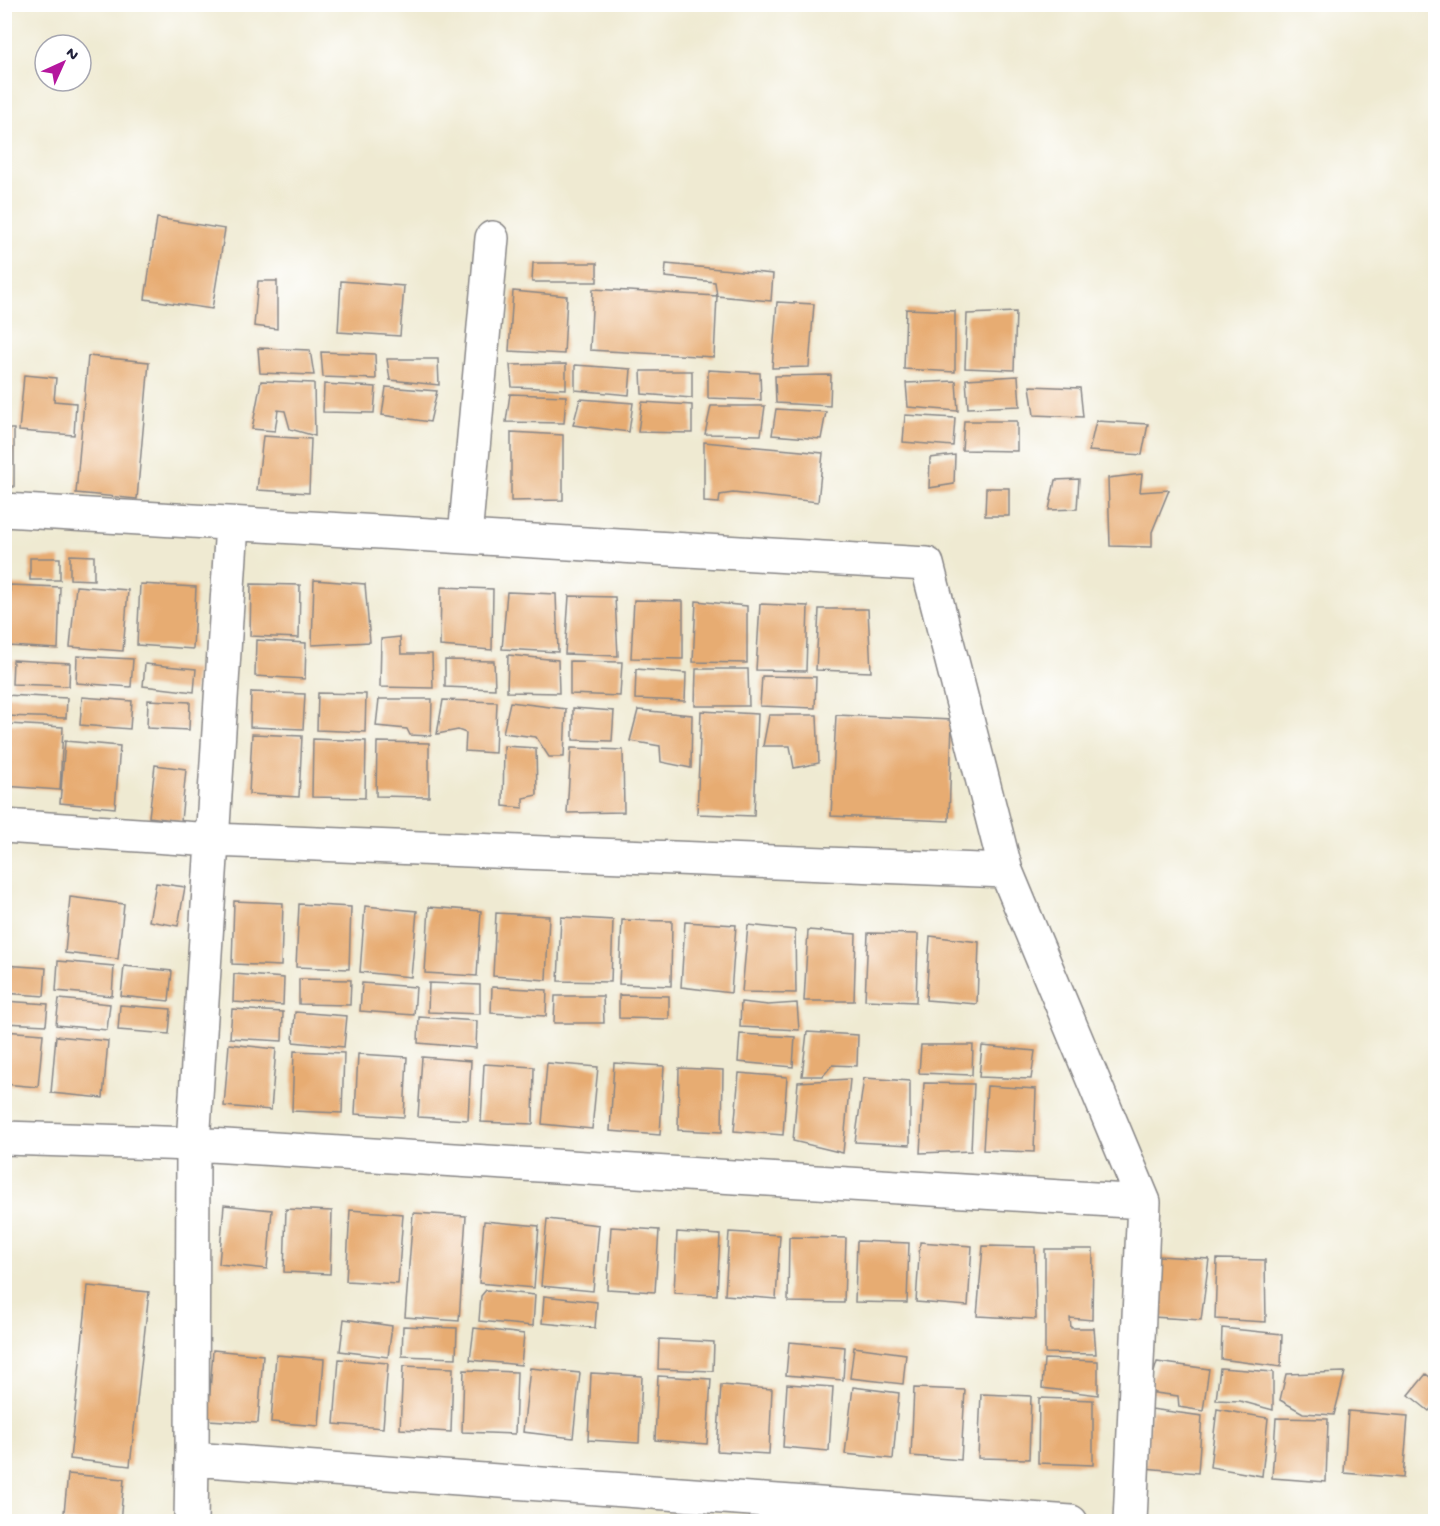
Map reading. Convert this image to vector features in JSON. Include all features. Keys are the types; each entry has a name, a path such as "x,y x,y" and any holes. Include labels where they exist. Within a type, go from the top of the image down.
{"street":[{"path":"465,537 492,238"},
{"path":"4,510 927,564 1006,871 1144,1202 1130,1521"},
{"path":"191,1521 193,1144 232,524"},
{"path":"4,826 213,840 1006,871"},
{"path":"4,1138 193,1144 1144,1202"},
{"path":"192,1459 1071,1521"}],"building":[{"path":"157,218 225,229 212,309 145,299"},
{"path":"533,263 597,263 597,282 532,282"},
{"path":"666,264 773,274 771,301 717,296 715,282 665,277"},
{"path":"258,281 277,281 277,329 254,326"},
{"path":"341,281 404,286 400,336 338,332"},
{"path":"593,289 717,296 714,357 590,350"},
{"path":"513,291 567,296 564,354 509,351"},
{"path":"777,302 814,304 809,367 772,368"},
{"path":"906,309 955,311 955,372 904,369"},
{"path":"1016,312 1014,370 965,368 967,314"},
{"path":"258,348 310,350 314,375 260,373"},
{"path":"321,352 375,354 376,379 323,377"},
{"path":"88,356 149,362 137,499 76,493"},
{"path":"387,359 438,359 439,385 390,380"},
{"path":"566,364 566,389 512,387 510,365"},
{"path":"575,365 631,369 629,395 575,390"},
{"path":"708,370 760,373 761,400 708,398"},
{"path":"641,371 692,371 692,398 642,394"},
{"path":"24,375 56,378 54,401 76,403 74,435 19,431"},
{"path":"831,375 830,406 776,403 775,376"},
{"path":"1018,376 1020,406 968,408 966,379"},
{"path":"261,381 314,383 315,436 290,429 285,411 278,410 275,431 252,429"},
{"path":"956,381 958,411 908,407 906,383"},
{"path":"324,384 376,387 374,413 323,412"},
{"path":"1030,386 1080,388 1083,417 1034,415"},
{"path":"386,387 437,391 430,422 382,415"},
{"path":"510,394 566,396 564,423 506,422"},
{"path":"580,399 633,403 629,432 573,425"},
{"path":"642,402 692,405 692,433 638,432"},
{"path":"711,406 765,406 761,435 705,434"},
{"path":"776,409 826,412 821,439 772,435"},
{"path":"905,415 955,418 953,446 903,442"},
{"path":"964,421 1017,421 1017,451 962,450"},
{"path":"1096,421 1148,424 1142,455 1089,451"},
{"path":"4,429 14,429 14,487 4,487"},
{"path":"511,432 563,435 563,500 511,501"},
{"path":"263,436 311,439 309,493 257,490"},
{"path":"704,442 823,453 818,502 733,493 720,495 719,503 704,502"},
{"path":"955,455 954,484 929,488 930,458"},
{"path":"1142,474 1140,492 1169,490 1152,532 1152,547 1110,546 1108,478"},
{"path":"1079,479 1077,509 1049,510 1055,480"},
{"path":"986,488 1009,488 1009,516 985,516"},
{"path":"70,555 94,556 94,580 70,579"},
{"path":"30,558 60,558 60,580 30,580"},
{"path":"314,580 365,584 370,642 312,645"},
{"path":"140,584 196,587 193,649 137,645"},
{"path":"251,584 300,585 299,638 250,636"},
{"path":"10,585 60,587 58,649 8,646"},
{"path":"76,586 128,590 123,651 70,647"},
{"path":"441,587 493,589 492,650 440,646"},
{"path":"507,592 556,594 558,652 502,649"},
{"path":"569,596 615,597 618,656 565,654"},
{"path":"634,600 683,601 683,659 631,658"},
{"path":"696,601 747,606 747,663 693,662"},
{"path":"760,604 808,606 806,671 756,670"},
{"path":"819,609 868,609 871,672 816,670"},
{"path":"400,637 401,654 432,654 433,688 380,687 381,639"},
{"path":"256,640 306,643 305,679 255,676"},
{"path":"508,655 558,660 559,693 507,692"},
{"path":"77,656 133,659 131,687 76,683"},
{"path":"13,660 70,663 69,686 12,684"},
{"path":"445,660 494,661 495,689 445,687"},
{"path":"570,661 622,662 620,696 570,694"},
{"path":"145,664 196,669 194,692 143,686"},
{"path":"636,669 686,673 685,701 635,699"},
{"path":"696,669 748,669 749,706 695,706"},
{"path":"762,676 816,677 815,708 760,706"},
{"path":"251,692 305,694 303,729 250,727"},
{"path":"318,693 366,694 365,732 317,730"},
{"path":"4,695 67,698 66,718 4,716"},
{"path":"82,697 132,701 130,729 80,725"},
{"path":"379,699 432,699 431,736 410,735 407,729 376,726"},
{"path":"148,700 190,702 189,730 147,728"},
{"path":"443,700 497,702 495,753 465,751 466,733 458,730 437,734"},
{"path":"510,702 566,709 564,757 549,757 536,737 503,733"},
{"path":"573,708 614,711 612,741 573,740"},
{"path":"638,710 692,715 691,768 661,762 660,746 630,741"},
{"path":"701,711 758,714 754,816 697,814"},
{"path":"769,715 817,715 819,763 794,768 790,746 763,746"},
{"path":"836,715 952,720 949,821 831,816"},
{"path":"8,724 63,727 60,790 4,786"},
{"path":"252,734 302,736 299,797 249,794"},
{"path":"313,739 366,741 365,798 312,797"},
{"path":"65,741 120,746 115,808 60,803"},
{"path":"377,742 429,743 429,797 376,796"},
{"path":"504,746 536,748 537,795 523,798 523,808 503,806"},
{"path":"571,748 623,750 624,812 567,813"},
{"path":"155,765 186,769 181,821 149,817"},
{"path":"156,883 185,887 178,926 149,921"},
{"path":"70,897 124,904 118,959 65,953"},
{"path":"234,901 283,903 281,966 232,964"},
{"path":"299,904 351,907 349,969 296,967"},
{"path":"365,906 417,911 411,977 360,972"},
{"path":"429,907 481,911 477,976 425,973"},
{"path":"496,913 549,916 546,980 493,976"},
{"path":"561,917 613,920 611,982 558,981"},
{"path":"622,920 672,921 671,986 619,984"},
{"path":"685,922 736,925 731,993 681,987"},
{"path":"748,925 795,930 796,993 742,992"},
{"path":"808,930 856,934 854,1001 804,1001"},
{"path":"868,933 918,934 916,1002 865,1000"},
{"path":"930,936 979,942 977,1004 926,1000"},
{"path":"58,961 114,966 112,996 56,991"},
{"path":"4,965 46,968 44,996 4,993"},
{"path":"124,966 172,971 169,1001 121,996"},
{"path":"234,974 284,978 283,1005 233,1002"},
{"path":"299,979 351,980 350,1005 299,1004"},
{"path":"362,983 416,987 414,1015 360,1011"},
{"path":"429,983 480,985 480,1014 428,1012"},
{"path":"492,987 547,990 546,1016 491,1013"},
{"path":"619,995 669,996 669,1019 619,1018"},
{"path":"555,996 603,996 604,1023 554,1023"},
{"path":"59,999 110,1004 107,1030 56,1025"},
{"path":"4,1001 48,1004 46,1025 4,1023"},
{"path":"741,1002 768,1005 797,1003 799,1030 740,1027"},
{"path":"120,1005 171,1009 169,1034 118,1030"},
{"path":"232,1009 283,1012 282,1041 230,1038"},
{"path":"295,1012 347,1016 344,1047 293,1042"},
{"path":"419,1017 477,1021 476,1048 418,1043"},
{"path":"4,1031 43,1034 38,1087 4,1084"},
{"path":"807,1032 858,1035 857,1066 832,1065 823,1076 802,1076"},
{"path":"740,1034 795,1037 793,1067 738,1062"},
{"path":"56,1036 108,1041 103,1098 51,1093"},
{"path":"229,1044 276,1049 271,1110 224,1106"},
{"path":"921,1045 973,1045 972,1075 919,1073"},
{"path":"982,1046 1035,1051 1031,1079 979,1077"},
{"path":"294,1051 344,1053 342,1113 292,1111"},
{"path":"358,1054 407,1057 404,1117 355,1114"},
{"path":"422,1057 471,1061 468,1120 418,1117"},
{"path":"547,1063 598,1067 592,1129 542,1124"},
{"path":"614,1063 664,1066 660,1135 610,1131"},
{"path":"484,1064 534,1067 533,1124 481,1122"},
{"path":"679,1068 723,1070 722,1132 678,1130"},
{"path":"739,1073 787,1077 783,1135 734,1131"},
{"path":"864,1078 910,1081 910,1145 855,1142"},
{"path":"850,1079 843,1153 793,1141 798,1082"},
{"path":"924,1083 974,1084 971,1151 920,1153"},
{"path":"987,1086 1036,1089 1034,1152 983,1150"},
{"path":"224,1205 272,1210 267,1269 219,1264"},
{"path":"286,1209 332,1211 330,1274 284,1272"},
{"path":"350,1210 403,1214 398,1284 346,1281"},
{"path":"413,1213 466,1216 459,1321 405,1317"},
{"path":"547,1219 599,1225 593,1291 541,1286"},
{"path":"484,1221 539,1226 534,1288 479,1283"},
{"path":"611,1227 659,1230 655,1292 607,1289"},
{"path":"677,1232 720,1235 717,1295 674,1293"},
{"path":"729,1232 780,1235 776,1299 725,1295"},
{"path":"789,1237 846,1238 844,1303 788,1302"},
{"path":"857,1241 909,1243 907,1303 855,1302"},
{"path":"920,1242 972,1246 968,1306 916,1302"},
{"path":"983,1246 1035,1247 1036,1319 977,1316"},
{"path":"1045,1249 1093,1249 1092,1320 1070,1318 1071,1328 1094,1328 1096,1354 1045,1353"},
{"path":"1158,1256 1209,1259 1201,1320 1153,1317"},
{"path":"1217,1259 1265,1260 1266,1322 1215,1319"},
{"path":"88,1286 149,1292 130,1466 70,1459"},
{"path":"486,1290 535,1295 533,1326 479,1321 481,1296"},
{"path":"544,1296 597,1302 595,1328 542,1323"},
{"path":"344,1319 392,1326 388,1357 340,1351"},
{"path":"403,1326 457,1328 456,1358 402,1356"},
{"path":"474,1328 524,1334 521,1365 470,1360"},
{"path":"1222,1328 1282,1334 1281,1367 1221,1359"},
{"path":"659,1339 714,1342 713,1371 658,1369"},
{"path":"789,1342 845,1347 843,1380 786,1375"},
{"path":"854,1347 906,1354 903,1384 850,1378"},
{"path":"213,1350 263,1355 258,1423 208,1420"},
{"path":"276,1355 324,1359 319,1426 271,1422"},
{"path":"339,1359 388,1363 383,1428 334,1424"},
{"path":"1044,1359 1098,1361 1098,1395 1042,1388"},
{"path":"1157,1362 1209,1369 1203,1411 1179,1407 1178,1396 1148,1392"},
{"path":"403,1366 453,1368 451,1432 400,1429"},
{"path":"530,1368 580,1373 573,1438 523,1432"},
{"path":"1220,1368 1273,1372 1273,1410 1240,1401 1216,1400"},
{"path":"464,1370 517,1372 515,1434 462,1432"},
{"path":"1345,1372 1334,1415 1303,1413 1280,1400 1286,1374"},
{"path":"591,1373 642,1376 639,1443 588,1440"},
{"path":"1426,1374 1436,1382 1436,1403 1429,1411 1409,1395"},
{"path":"658,1376 711,1379 707,1444 655,1440"},
{"path":"787,1384 833,1387 829,1451 783,1447"},
{"path":"721,1385 772,1389 769,1454 717,1451"},
{"path":"853,1387 899,1393 893,1459 845,1454"},
{"path":"914,1388 965,1390 961,1460 911,1456"},
{"path":"981,1394 1031,1396 1029,1459 978,1458"},
{"path":"1039,1398 1093,1400 1093,1465 1038,1463"},
{"path":"1151,1409 1202,1416 1198,1473 1145,1468"},
{"path":"1217,1409 1268,1418 1262,1476 1210,1467"},
{"path":"1348,1411 1408,1416 1403,1478 1344,1473"},
{"path":"1276,1418 1328,1419 1326,1482 1272,1478"},
{"path":"68,1474 124,1479 120,1522 63,1522"},
{"path":"515,1519 553,1519 553,1522 515,1522"}]}
